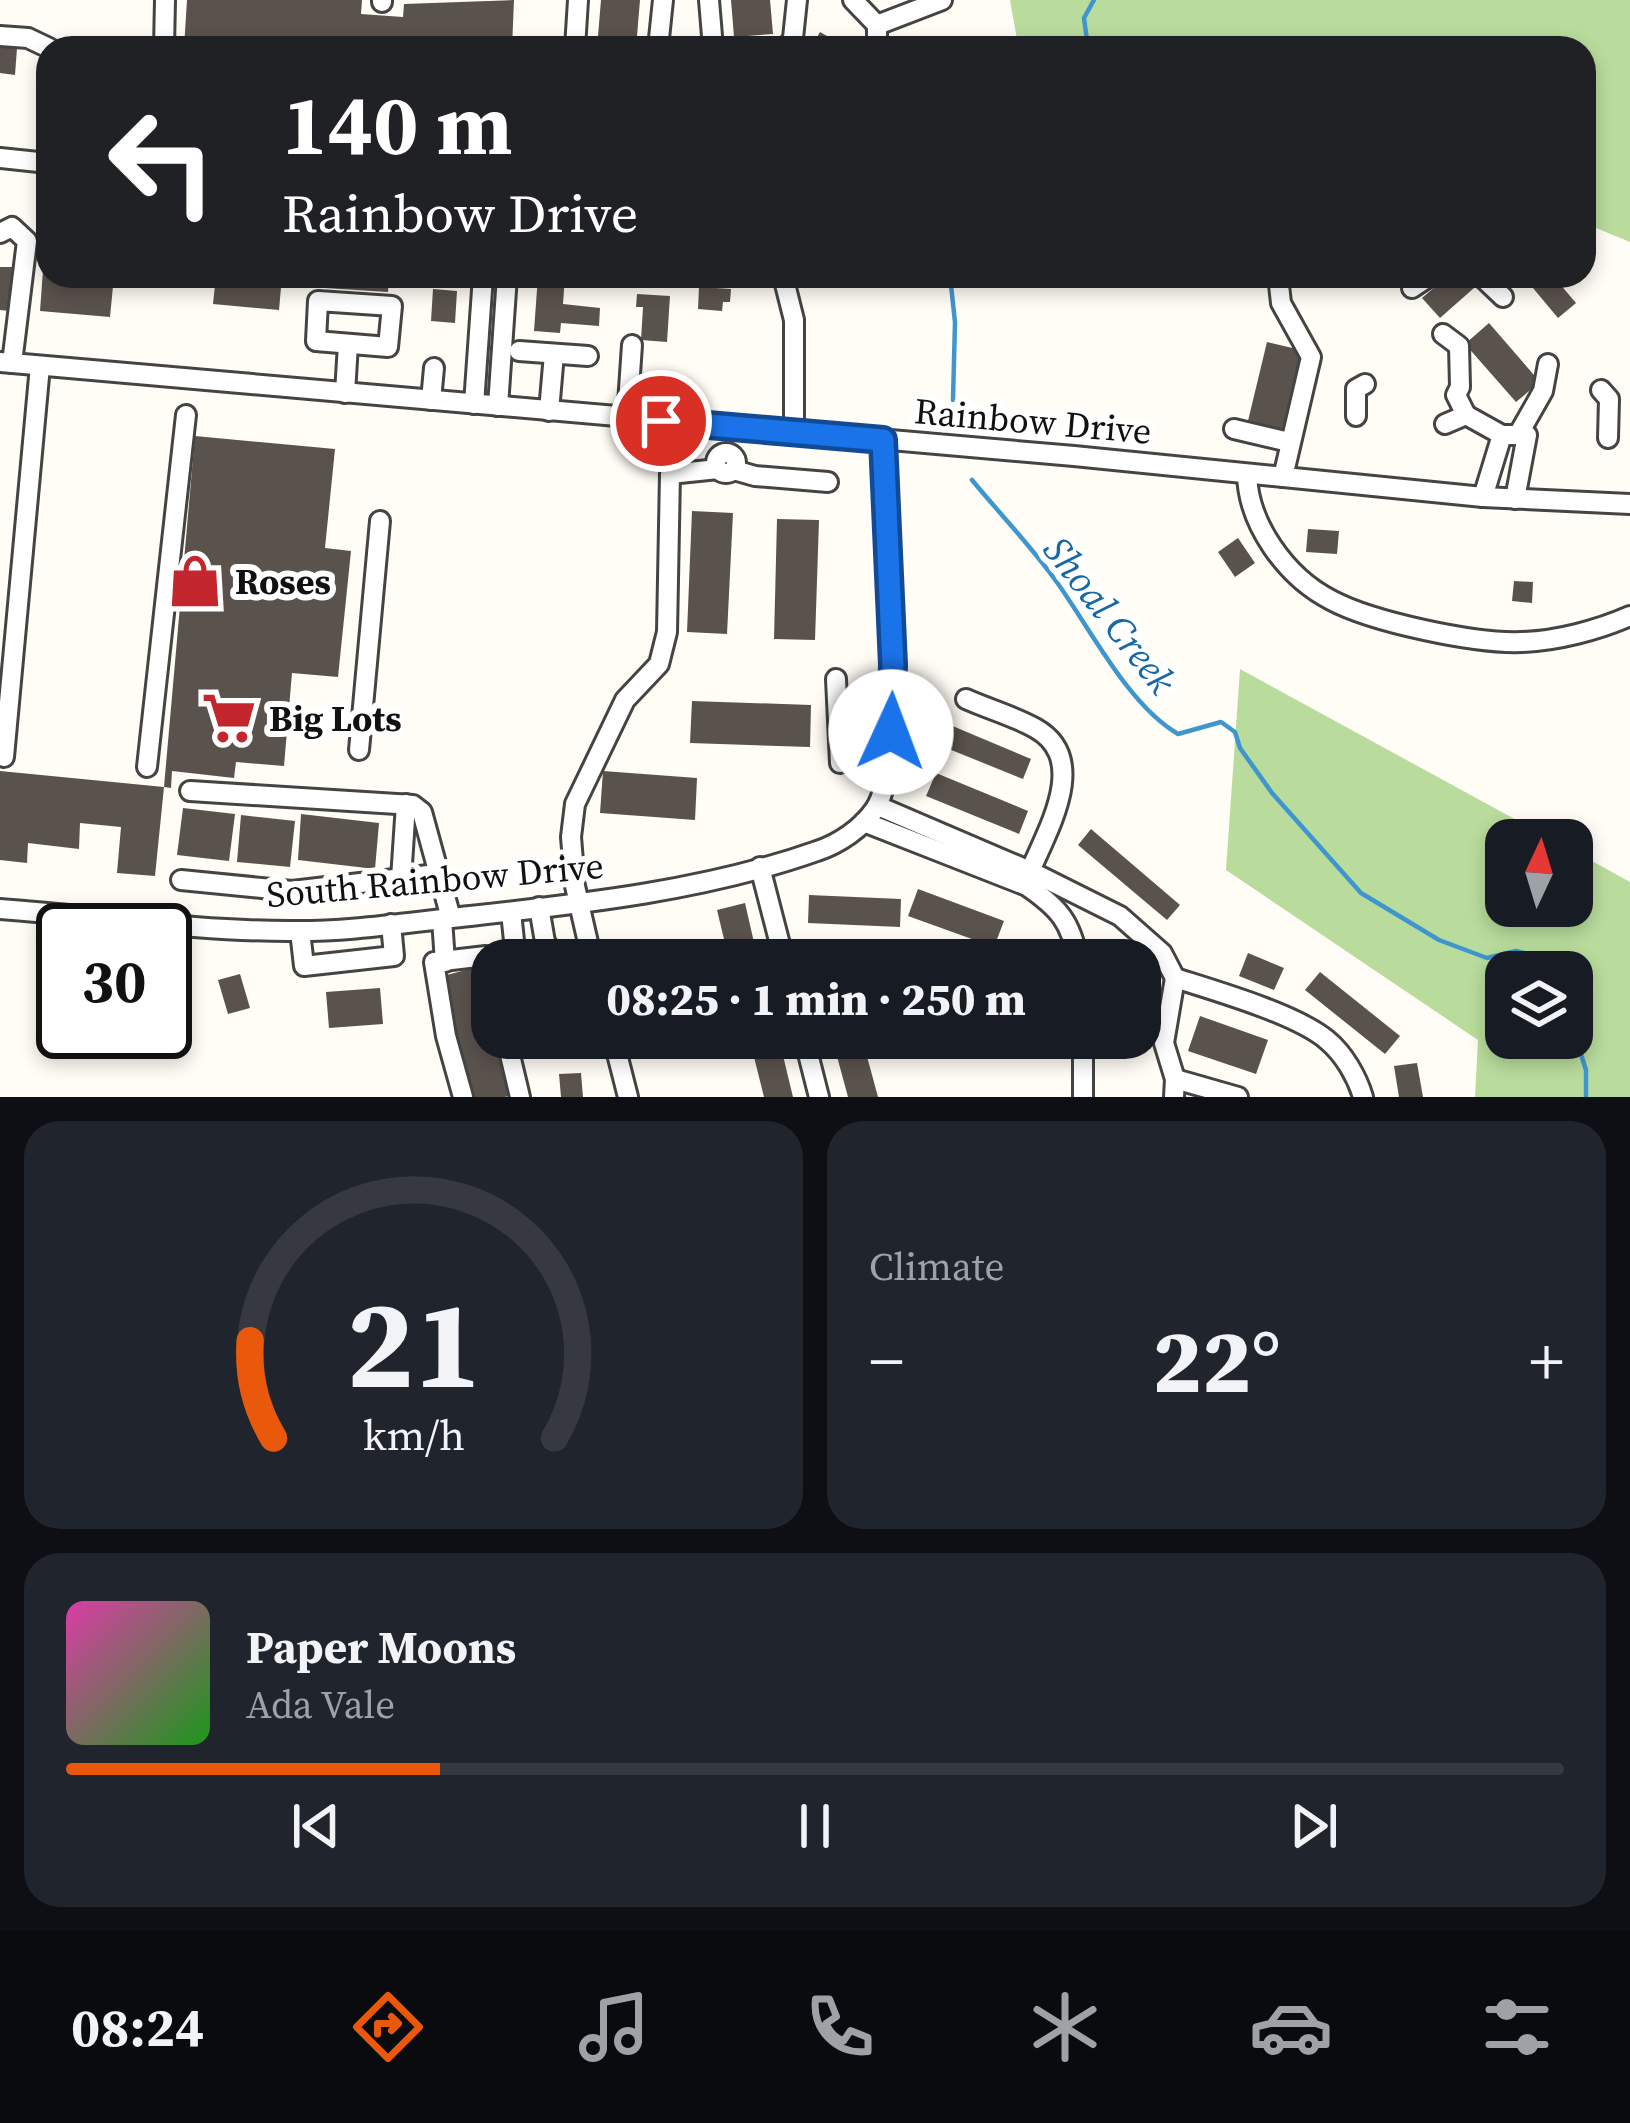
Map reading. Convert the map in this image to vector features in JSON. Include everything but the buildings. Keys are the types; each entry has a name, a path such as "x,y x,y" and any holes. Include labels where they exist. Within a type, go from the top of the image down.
{"street":[{"path":"164,36 165,0"},
{"path":"576,36 578,0"},
{"path":"659,36 663,0"},
{"path":"709,0 712,36"},
{"path":"793,36 796,0"},
{"path":"853,0 877,25 877,36"},
{"path":"877,25 941,0"},
{"path":"0,36 36,42"},
{"path":"0,148 0,158 36,162"},
{"path":"0,233 11,227 27,241 6,362"},
{"path":"474,404 482,288"},
{"path":"498,406 506,288"},
{"path":"786,288 794,320 794,433"},
{"path":"1279,288 1281,303 1311,357 1283,477"},
{"path":"1494,288 1503,297"},
{"path":"318,301 392,306 388,347 348,344 316,341 318,301"},
{"path":"1443,334 1459,346 1456,395 1466,415 1516,435"},
{"path":"345,393 348,344"},
{"path":"627,418 632,345"},
{"path":"519,351 588,356"},
{"path":"549,410 554,354"},
{"name":"Rainbow Drive","path":"6,362 1483,497 1630,504"},
{"path":"1483,497 1543,392 1547,364"},
{"path":"4,757 40,366"},
{"path":"430,400 434,368"},
{"path":"1356,416 1356,388 1365,384"},
{"path":"1601,390 1609,399 1608,437"},
{"path":"147,767 185,415"},
{"path":"1445,424 1466,415"},
{"path":"726,464 728,428"},
{"path":"1234,429 1288,442"},
{"path":"1515,499 1516,435"},
{"name":"South Rainbow Drive","path":"0,908 300,932 578,905 821,850 864,822 878,806 891,766 893,665 883,440"},
{"path":"587,939 571,837 574,804 626,700 658,664 667,632 670,474 726,464 755,476 828,482"},
{"path":"1247,474 1254,514 1271,548 1330,600 1395,622 1481,641 1545,639 1630,616"},
{"path":"359,750 380,521"},
{"path":"836,679 840,763"},
{"path":"965,699 1039,730 1054,746 1063,769 1063,792 1027,878"},
{"path":"190,791 406,804 422,812 446,918 445,962"},
{"path":"401,879 406,804"},
{"path":"878,806 1027,878 1072,930 1074,939"},
{"path":"864,822 1027,878 1120,916 1162,953 1175,978 1164,1043 1174,1088 1238,1097"},
{"path":"760,867 779,939"},
{"path":"181,880 292,891 437,874"},
{"path":"260,888 260,931"},
{"path":"539,908 544,939"},
{"path":"511,911 515,939"},
{"path":"300,932 304,965 394,956 391,924"},
{"path":"463,1097 446,1036 434,962 471,958"},
{"path":"1175,978 1229,996 1327,1040 1357,1077 1363,1097"},
{"path":"511,1059 520,1097"},
{"path":"618,1059 628,1097"},
{"path":"809,1059 819,1097"},
{"path":"1083,1059 1083,1097"}],"green space":[{"path":"1010,0 1630,0 1630,242 1596,228 1596,36 1016,36"},
{"path":"1240,669 1515,819 1485,819 1485,927 1593,927 1593,862 1630,882 1630,1097 1475,1097 1478,1040 1226,870"}],"waterway":[{"name":"Shoal Creek","path":"1086,36 1084,18 1094,0"},
{"name":"Shoal Creek","path":"951,288 953,400"},
{"name":"Shoal Creek","path":"972,480 1046,568 1111,664 1160,721 1178,734 1221,722 1235,732 1240,748 1272,793 1361,893 1439,940 1485,957"},
{"name":"Shoal Creek","path":"1582,1059 1586,1097"}],"place":[{"name":"Roses","path":"195,581"},
{"name":"Big Lots","path":"229,718"}],"route":[{"path":"661,421 883,440 893,665 891,732"}]}
